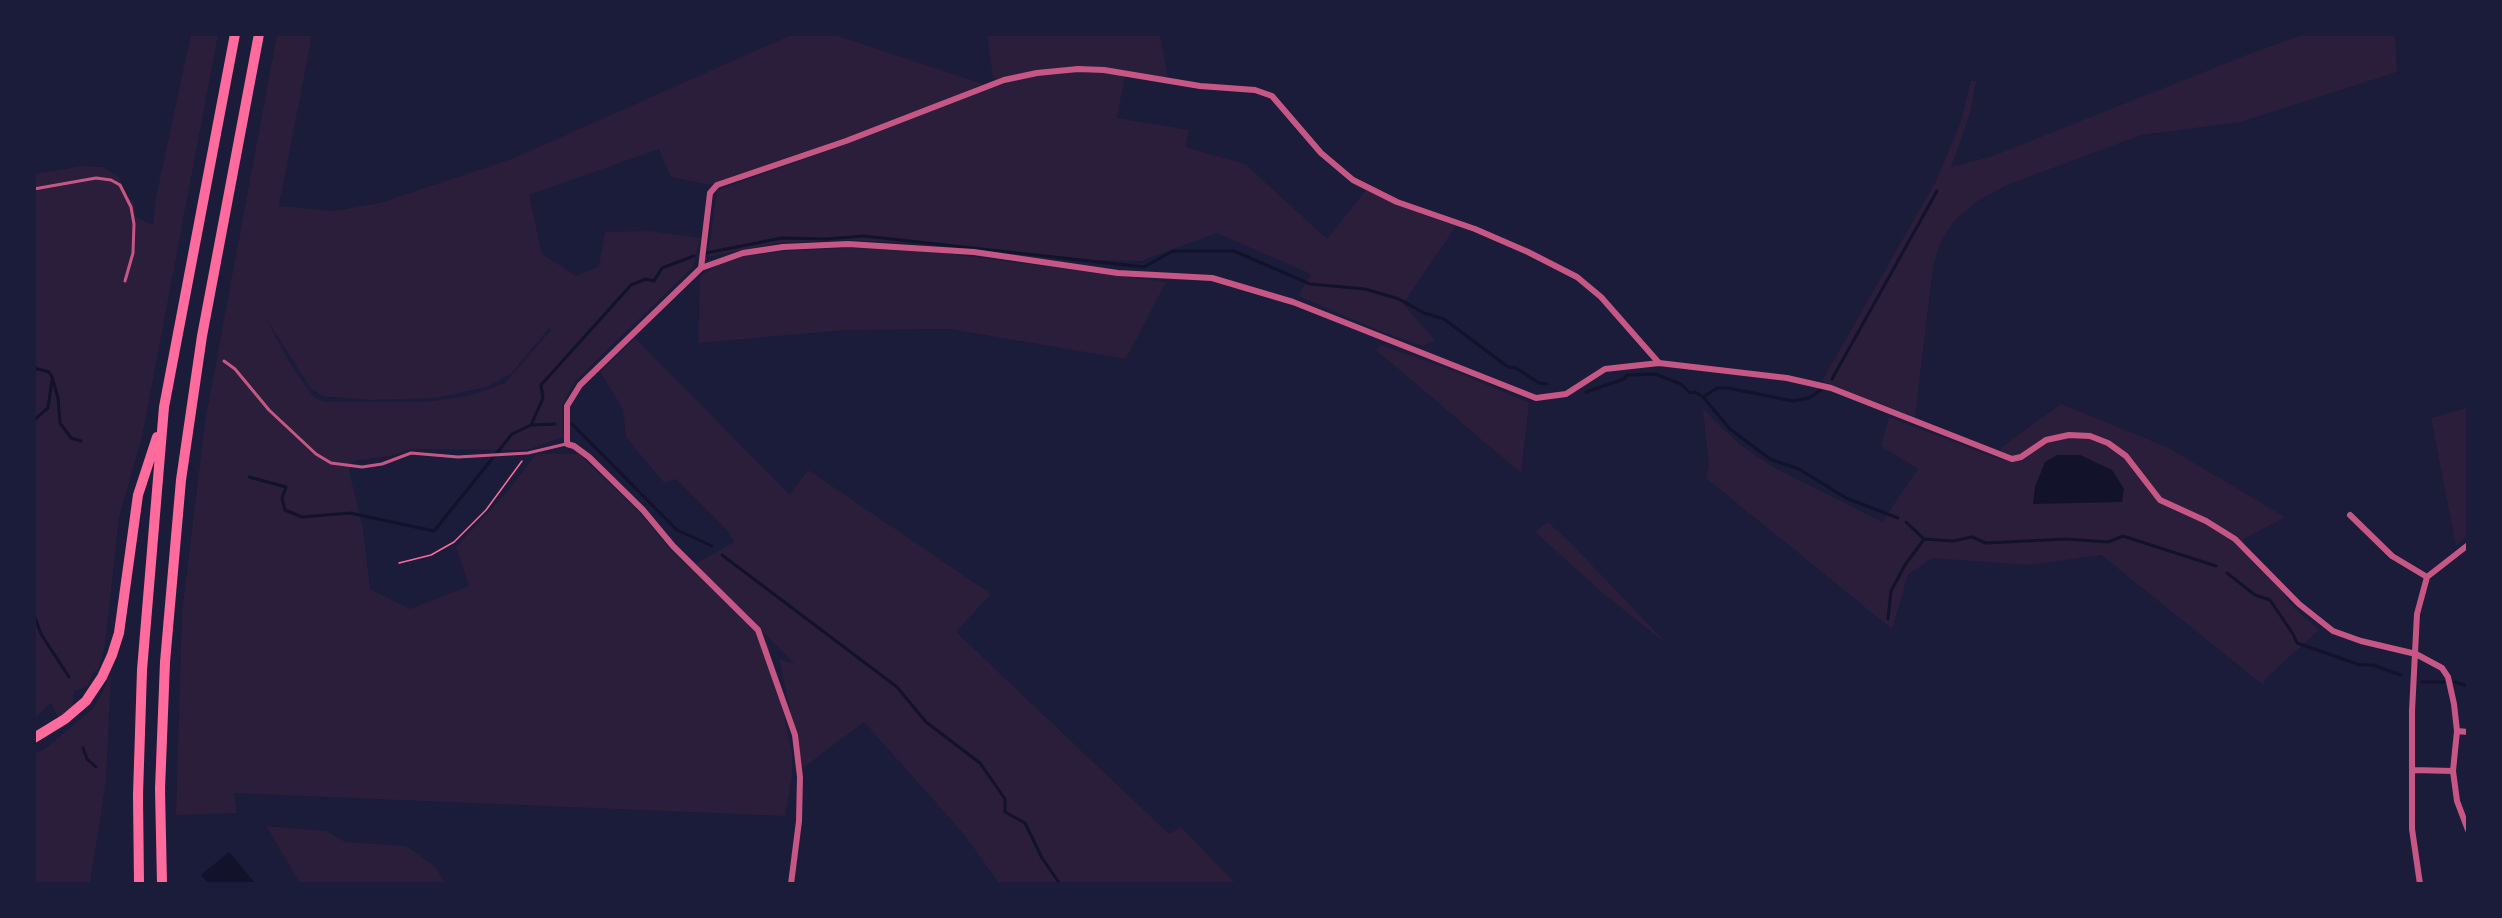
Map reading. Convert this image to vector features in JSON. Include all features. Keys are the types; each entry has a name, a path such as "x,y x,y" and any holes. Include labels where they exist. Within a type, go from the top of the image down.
{"highway":[{"path":"139,884 138,795 142,670 163,423 235,34"},
{"path":"162,884 160,789 165,662 181,480 202,336 259,34"},
{"path":"34,738 65,719 86,701 102,676 120,633 138,495 163,423"}],"street":[{"path":"701,268 710,193 717,185 846,141 1004,80 1058,71 1104,70 1200,86 1255,90 1272,96 1279,101 1321,153 1353,180 1397,202 1475,229 1577,277 1601,297 1659,363"},
{"path":"791,884 799,821 795,735 758,630 674,546 643,510 597,464 580,450 567,444 567,406 580,385 701,268 743,253 783,247 848,244 974,252 1118,273 1212,278 1293,302 1536,398 1566,394 1605,369 1659,363 1787,378 1831,387 2012,459 2021,457 2046,440 2069,435 2090,436 2109,443 2126,456 2160,500 2206,521 2235,539 2299,604 2333,631 2361,642 2416,654 2434,662 2448,677 2457,731 2453,771 2457,801 2468,830"},
{"path":"2350,515 2392,556 2427,577"},
{"path":"2420,884 2412,829 2412,711 2417,614 2427,577 2468,545"},
{"path":"2457,731 2468,732"},
{"path":"2413,770 2453,771"}],"lane":[{"path":"34,189 106,178 120,185 131,207 134,224 133,253 125,281"},
{"path":"224,361 235,369 269,410 316,454 331,463 362,467 382,464 411,453 450,457 528,453 567,444"}],"path":[{"path":"399,563 431,555 454,542 509,482 528,453"}],"shaded area":[{"path":"2305,34 2395,35 2397,72 2240,122 2141,135 2007,185 1979,200 1954,221 1940,243 1933,267 1915,417 1822,381 1936,181 1961,121 1971,80 1976,81 1970,114 1951,167 1993,156"},
{"path":"191,35 218,35 142,437 119,517 105,645 98,670 93,672 87,687 74,691 73,707 60,721 51,703 35,718 35,174 82,166 103,167 119,177 128,197 134,202 136,217 153,225 156,197"},
{"path":"277,35 312,35 279,206 333,211 380,203 514,158 791,35 835,35 983,84 925,109 779,163 710,185 671,177 659,149 529,195 542,254 576,276 599,266 605,232 650,231 700,238 693,267 574,382 562,406 563,437 527,450 412,449 389,456 353,461 349,470 363,529 370,589 410,609 469,586 456,547 508,491 536,454 579,454 640,513 672,551 743,617 768,644 792,753 792,776 785,816 234,793 237,813 176,815 182,613 205,422","holes":["267,320 310,387 322,396 369,400 436,398 487,387 511,374 549,328 551,330 505,383 472,395 425,402 324,402 314,397 304,384 285,355"]},
{"path":"987,35 1160,35 1168,78 1109,70 1021,74 996,80 993,78"},
{"path":"1084,71 1125,75 1117,118 1189,130 1185,147 1245,164 1327,239 1366,190 1402,207 1456,226 1403,304 1435,340 1423,346 1385,333 1298,296 1311,274 1217,233 1141,261 1037,259 911,243 847,240 778,243 708,257 717,190 850,143 988,88 1028,77"},
{"path":"848,248 911,249 1166,282 1126,359 950,329 845,330 698,343 700,277 719,263 743,256 784,251"},
{"path":"635,338 790,495 808,470 991,594 956,632 1169,834 1181,827 1235,883 999,883 963,833 864,722 803,768 779,659 795,664 695,564 734,542 728,531 676,479 664,483 626,437 623,409 600,372"},
{"path":"1381,345 1457,372 1529,403 1521,473 1376,350"},
{"path":"2061,404 2169,448 2285,517 2244,539 2240,548 2275,581 2292,606 2319,630 2265,679 2263,685 2101,555 2029,565 1932,558 1908,575 1892,629 1706,478 1709,465 1703,409 1739,444 1773,467 1882,522 1918,469 1881,446 1889,417 2001,460 2001,448"},
{"path":"2467,408 2467,535 2456,546 2431,418"},
{"path":"2057,455 2080,455 2112,470 2124,489 2122,502 2033,504 2035,487 2045,462"},
{"path":"1548,522 1666,643 1606,596 1535,532"},
{"path":"111,675 106,781 90,883 35,883 35,754 46,748 94,708"},
{"path":"266,826 326,831 345,842 406,846 436,867 444,883 300,883"},
{"path":"229,852 255,883 208,883 201,875"}],"waterway":[{"path":"1832,379 1937,191"},
{"path":"706,253 782,238 826,239 864,236 1144,267 1173,251 1234,251 1310,284 1365,289 1399,299 1424,313 1444,319 1508,367 1516,368 1539,383 1547,384"},
{"path":"249,477 286,487 282,498 285,510 302,517 350,513 434,531 512,434 531,425 543,398 541,385 631,285 646,279 654,281 662,268 694,256"},
{"path":"34,368 49,372 58,398 60,423 71,438 81,441"},
{"path":"1586,392 1624,379 1627,375 1655,374 1681,384 1690,393 1695,392 1703,397 1730,429 1770,459 1799,469 1846,498 1898,518"},
{"path":"34,420 48,408 52,380"},
{"path":"1703,397 1717,388 1728,388 1793,401 1809,398 1822,389"},
{"path":"531,425 555,424"},
{"path":"572,424 677,530 712,546"},
{"path":"1906,522 1924,539 1953,541 1972,537 1986,543 2066,539 2108,542 2123,536 2216,566"},
{"path":"1888,619 1891,591 1905,565 1924,539"},
{"path":"722,555 897,687 926,722 980,763 1005,799 1005,812 1025,823 1042,858 1060,884"},
{"path":"2227,573 2255,595 2270,600 2297,643 2360,665 2373,665 2401,675"},
{"path":"34,615 41,634 69,677"},
{"path":"2422,682 2444,682"},
{"path":"2455,682 2468,686"},
{"path":"83,748 87,759 96,767"}]}
